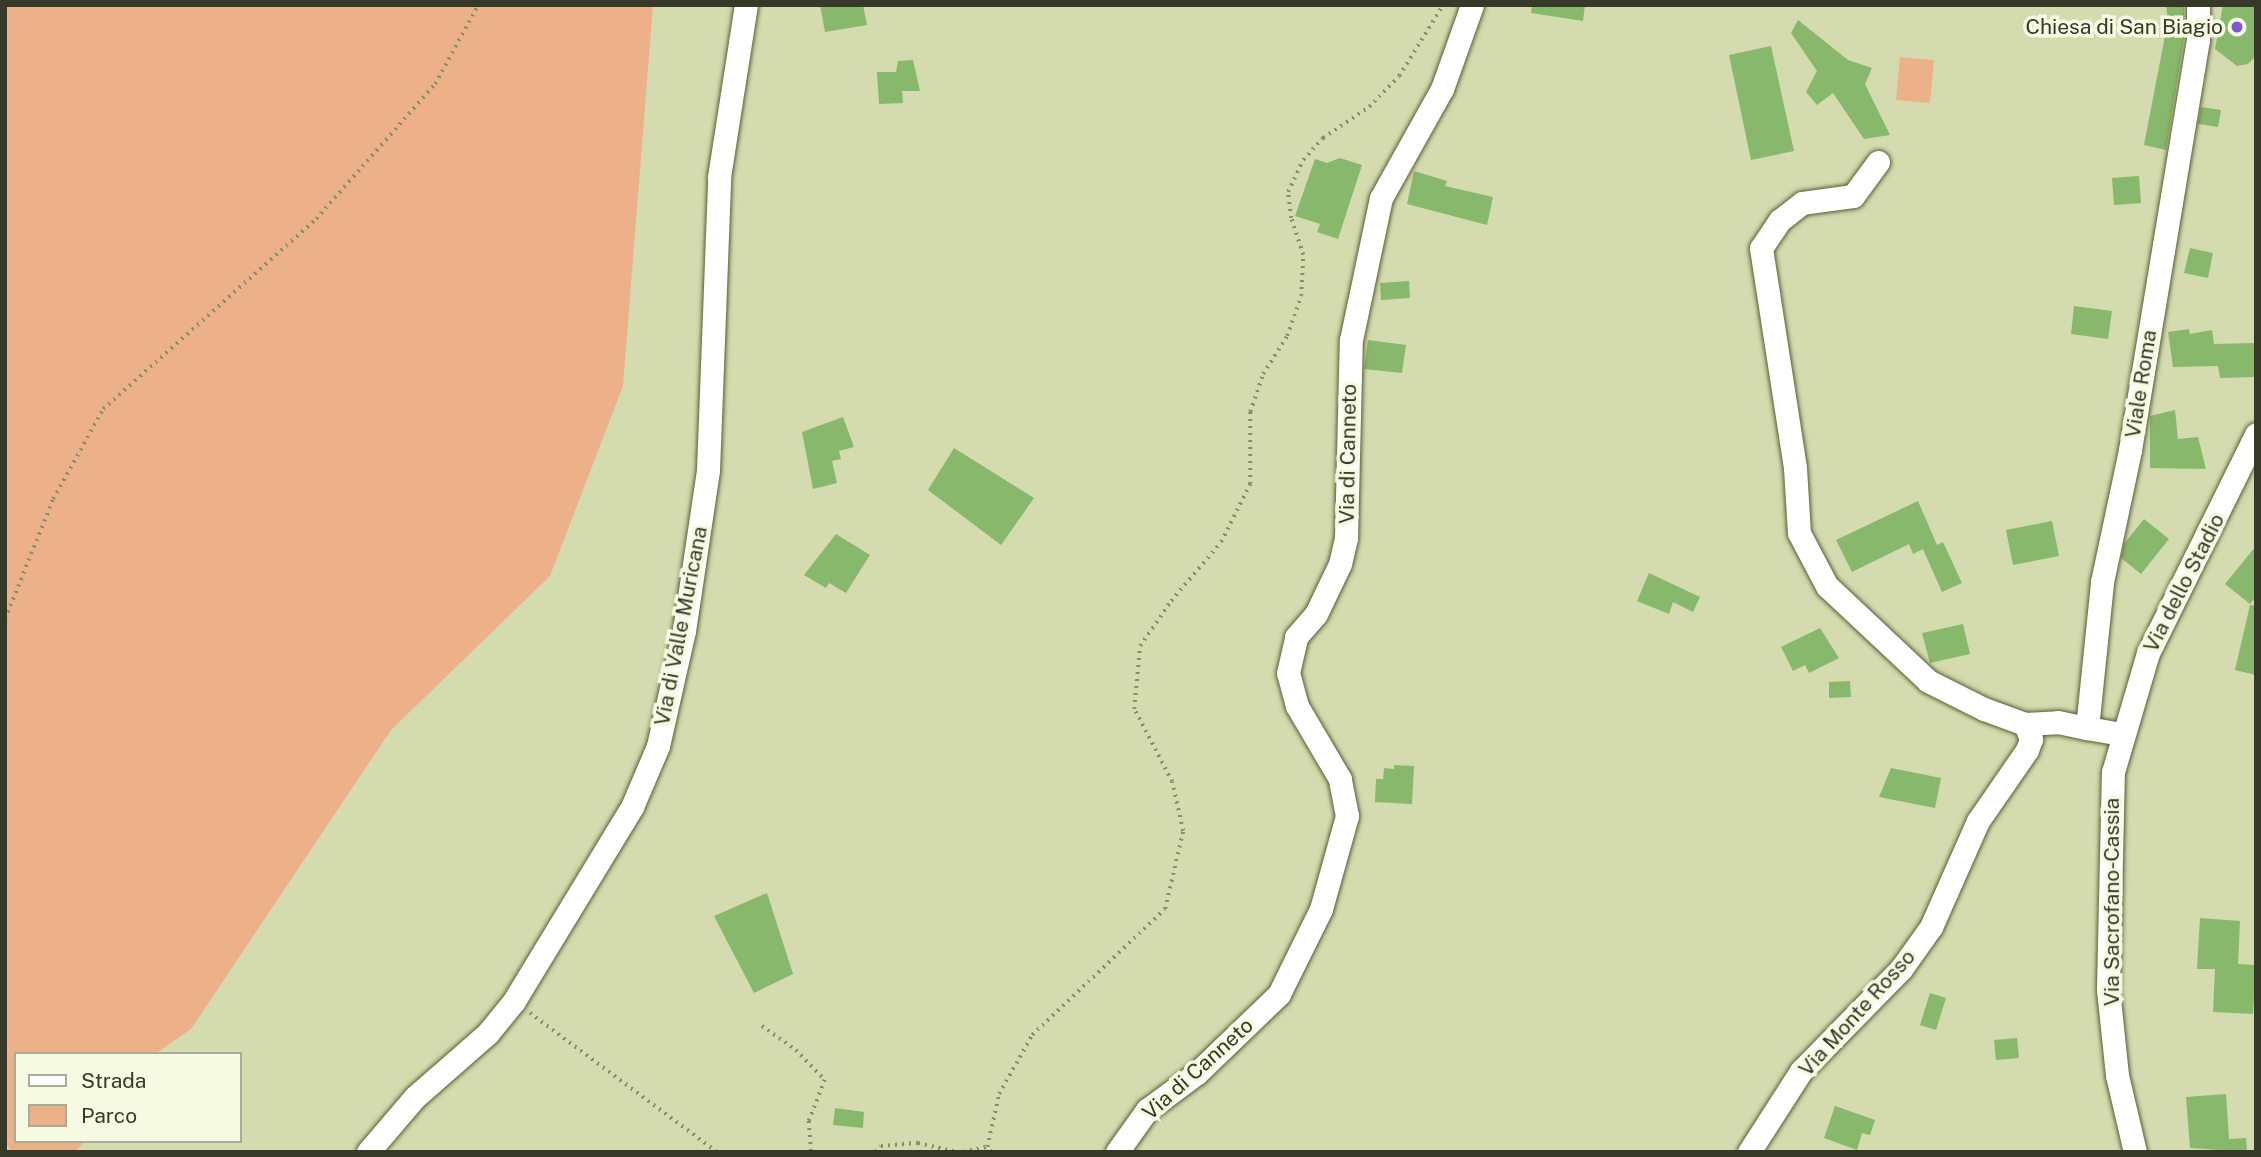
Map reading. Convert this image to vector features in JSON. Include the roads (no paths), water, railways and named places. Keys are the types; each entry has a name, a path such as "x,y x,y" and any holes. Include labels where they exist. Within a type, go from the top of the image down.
{"street":[{"name":"Via di Valle Muricana","path":"369,1151 415,1097 479,1042 514,1001 632,807 663,726 684,631 708,470 718,200 746,5"},
{"name":"Via di Canneto","path":"1117,1152 1147,1110 1197,1073 1279,994 1321,909 1347,816 1340,779 1297,706 1288,673 1296,637 1316,614 1340,564 1346,538 1351,340 1375,220 1387,187 1442,89 1472,5"},
{"name":"Viale Roma","path":"2087,729 2102,582 2130,450 2198,40 2198,5"},
{"path":"1878,162 1853,196 1802,203 1780,220 1761,248 1795,468 1799,533 1827,586 1928,681 1984,709 2025,724 2058,722 2121,734"},
{"name":"Via dello Stadio","path":"2121,734 2172,598 2256,434"},
{"name":"Via Monte Rosso","path":"1749,1152 1801,1071 1901,968 1931,927 1978,821 2027,750 2032,739 2025,724"},
{"name":"Via Sacrofano-Cassia","path":"2121,734 2113,772 2108,878 2108,989 2117,1075 2135,1152"}],"place":[{"name":"Chiesa di San Biagio","path":"2237,27"}]}
